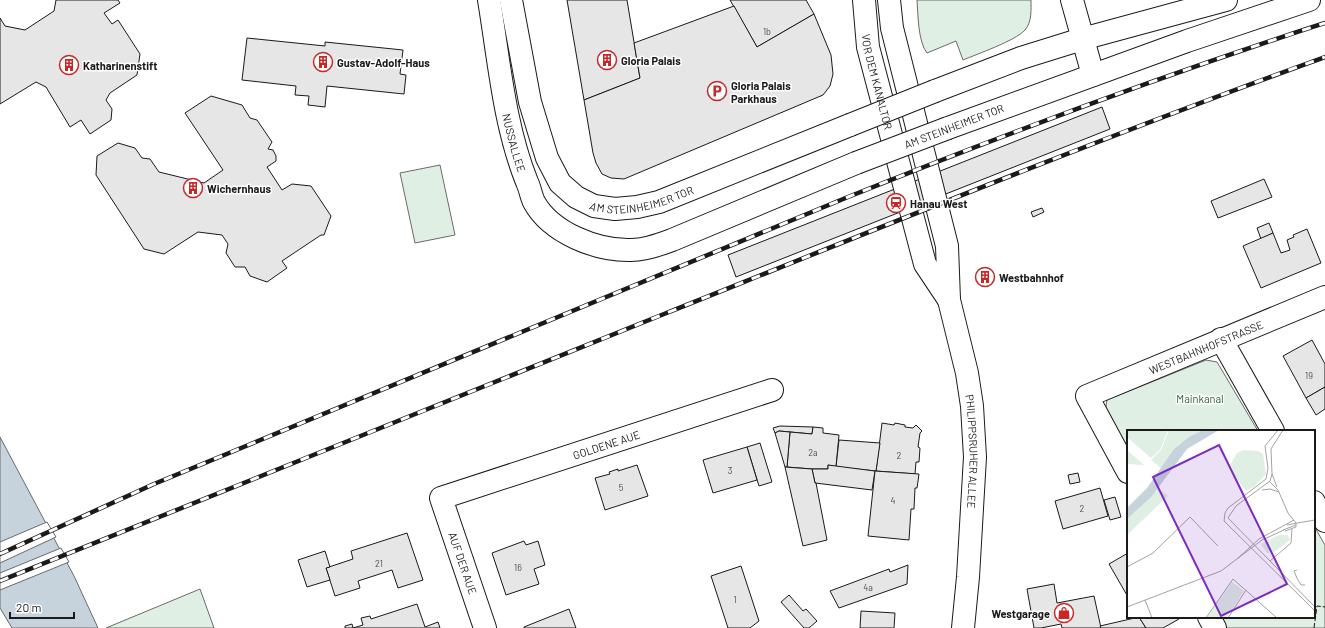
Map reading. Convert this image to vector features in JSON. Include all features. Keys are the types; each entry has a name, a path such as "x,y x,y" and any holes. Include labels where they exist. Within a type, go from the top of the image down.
{"main road":[{"name":"NUSSALLEE","path":"489,0 510,123 521,167 534,202 542,213 559,228 576,239 601,248"},
{"name":"AM STEINHEIMER TOR","path":"511,0 530,102 547,158 560,183 576,197 594,206 615,209 637,207 659,202 1021,58 1082,39 1226,0"},
{"name":"VOR DEM KANALTOR","path":"864,0 868,47 925,264 949,300"},
{"path":"889,0 892,28 947,246 949,300"},
{"path":"1072,0 1093,75"},
{"name":"AM STEINHEIMER TOR","path":"601,248 613,250 632,250 653,247 856,163 948,128 1187,41 1309,0"},
{"name":"WESTBAHNHOFSTRASSE","path":"1127,470 1087,396 1325,297"},
{"name":"PHILIPPSRUHER ALLEE","path":"949,300 967,373 972,406 974,457 968,577 963,628"},
{"path":"1221,339 1272,430"},
{"name":"GOLDENE AUE","path":"441,498 772,390"},
{"name":"AUF DER AUE","path":"441,498 485,628"},
{"path":"1315,504 1325,521"},
{"path":"1210,618 1215,628"}],"green space":[{"path":"917,0 1031,0 1031,16 1027,27 1020,34 1005,43 963,60 956,41 927,53 920,35"},
{"path":"440,165 455,235 415,243 400,173"},
{"name":"Mainkanal","path":"1206,360 1217,362 1257,430 1127,430 1127,458 1104,418 1107,400"},
{"path":"1315,528 1325,545 1325,628 1223,628 1218,618 1315,618"},
{"path":"200,589 214,628 106,628"}],"shaded area":[{"path":"0,437 74,576 98,628 12,628 0,608"}],"pier":[{"path":"47,522 56,537 0,563 0,542"},
{"path":"61,548 69,562 0,590 0,573"}],"building":[{"name":"Katharinenstift","path":"56,0 118,0 120,3 104,13 112,24 118,20 140,54 137,75 110,93 106,100 112,109 111,120 90,134 81,120 70,127 46,87 36,82 0,104 0,18 5,26 25,30 54,11"},
{"name":"Gloria Palais","path":"567,0 627,0 640,78 584,100"},
{"path":"730,0 806,0 814,14 757,47"},
{"name":"Gloria Palais Parkhaus","path":"734,6 757,47 814,14 831,55 833,74 830,86 823,95 624,179 611,178 602,174 593,153 584,100 640,78 634,43"},
{"name":"Gustav-Adolf-Haus","path":"247,38 325,46 325,42 403,50 400,74 406,75 404,94 327,86 325,107 308,105 309,96 295,95 296,86 242,80"},
{"name":"Wichernhaus","path":"211,96 242,105 250,118 257,120 272,142 268,149 273,150 276,156 276,161 267,167 282,190 292,184 311,186 331,216 324,235 321,235 282,261 287,268 267,282 250,276 245,267 235,267 226,253 228,244 222,235 198,232 164,254 144,249 96,175 97,156 118,143 135,148 142,158 150,159 159,172 204,183 223,170 185,113"},
{"path":"1102,107 1110,129 736,277 728,255"},
{"path":"1264,179 1272,197 1218,218 1211,201"},
{"path":"1042,208 1044,212 1033,217 1031,212"},
{"path":"1269,223 1273,233 1261,239 1257,228"},
{"path":"1307,229 1321,263 1261,288 1243,246 1273,233 1281,253 1290,250 1287,240 1294,237 1293,235"},
{"path":"1312,340 1325,364 1325,387 1306,398 1283,356"},
{"path":"1325,387 1325,409 1316,415 1306,398"},
{"path":"882,423 894,425 895,423 913,428 916,425 922,431 920,433 918,447 920,448 919,462 916,462 915,474 876,471"},
{"path":"780,426 813,427 812,434 779,431 775,433 773,428"},
{"path":"813,427 823,428 823,433 839,435 836,467 828,465 828,469 812,469 787,467 790,432 812,434"},
{"path":"779,431 790,432 787,467 785,467 775,433"},
{"path":"839,440 880,443 876,471 836,467"},
{"path":"760,443 772,482 759,486 747,447"},
{"path":"747,447 757,480 713,493 703,460"},
{"path":"637,465 648,496 605,510 595,478 610,474 609,472 618,469 618,471"},
{"path":"828,465 875,471 872,490 815,483 812,469 828,469"},
{"path":"785,467 812,469 827,540 803,546"},
{"path":"875,471 919,474 917,488 915,488 914,509 911,509 909,540 868,536"},
{"path":"1078,473 1080,482 1070,484 1068,475"},
{"path":"1100,488 1108,516 1063,529 1055,501"},
{"path":"1115,497 1121,517 1110,520 1104,500"},
{"path":"407,533 423,580 398,588 392,570 358,581 360,588 335,596 326,568 353,559 351,551"},
{"path":"524,541 526,545 538,541 545,565 534,569 539,584 506,595 492,553"},
{"path":"325,551 330,567 326,568 330,580 307,587 298,560"},
{"path":"1127,554 1127,595 1109,564"},
{"path":"908,565 907,584 839,608 830,591 889,569 890,572"},
{"path":"741,566 759,621 750,628 728,628 711,576"},
{"name":"Westgarage","path":"1054,584 1057,603 1094,596 1101,628 1062,628 1061,624 1034,628 1027,589"},
{"path":"789,595 803,611 806,609 817,621 809,628 804,628 781,602"},
{"path":"417,604 425,627 438,622 440,628 353,628 363,625 361,618 370,616 371,619"},
{"path":"569,609 576,628 524,628 524,627"},
{"path":"861,611 895,613 894,628 860,628"},
{"path":"1140,618 1146,628 1101,628 1100,626"},
{"path":"1140,618 1179,619 1163,628 1146,628"},
{"path":"352,624 353,628 345,628 345,626"}],"railway":[{"path":"0,554 154,484 848,197 1085,106 1205,63 1325,23"},
{"path":"0,581 911,215 1076,150 1325,57"}],"fence":[{"path":"1314,628 1317,606 1325,607"}],"place":[{"name":"Gloria Palais","path":"607,60"},
{"name":"Gustav-Adolf-Haus","path":"323,62"},
{"name":"Katharinenstift","path":"69,65"},
{"name":"Gloria Palais Parkhaus","path":"717,91"},
{"name":"Wichernhaus","path":"193,188"},
{"name":"Hanau West","path":"896,203"},
{"name":"Westbahnhof","path":"985,277"},
{"name":"Westgarage","path":"1064,613"}]}
